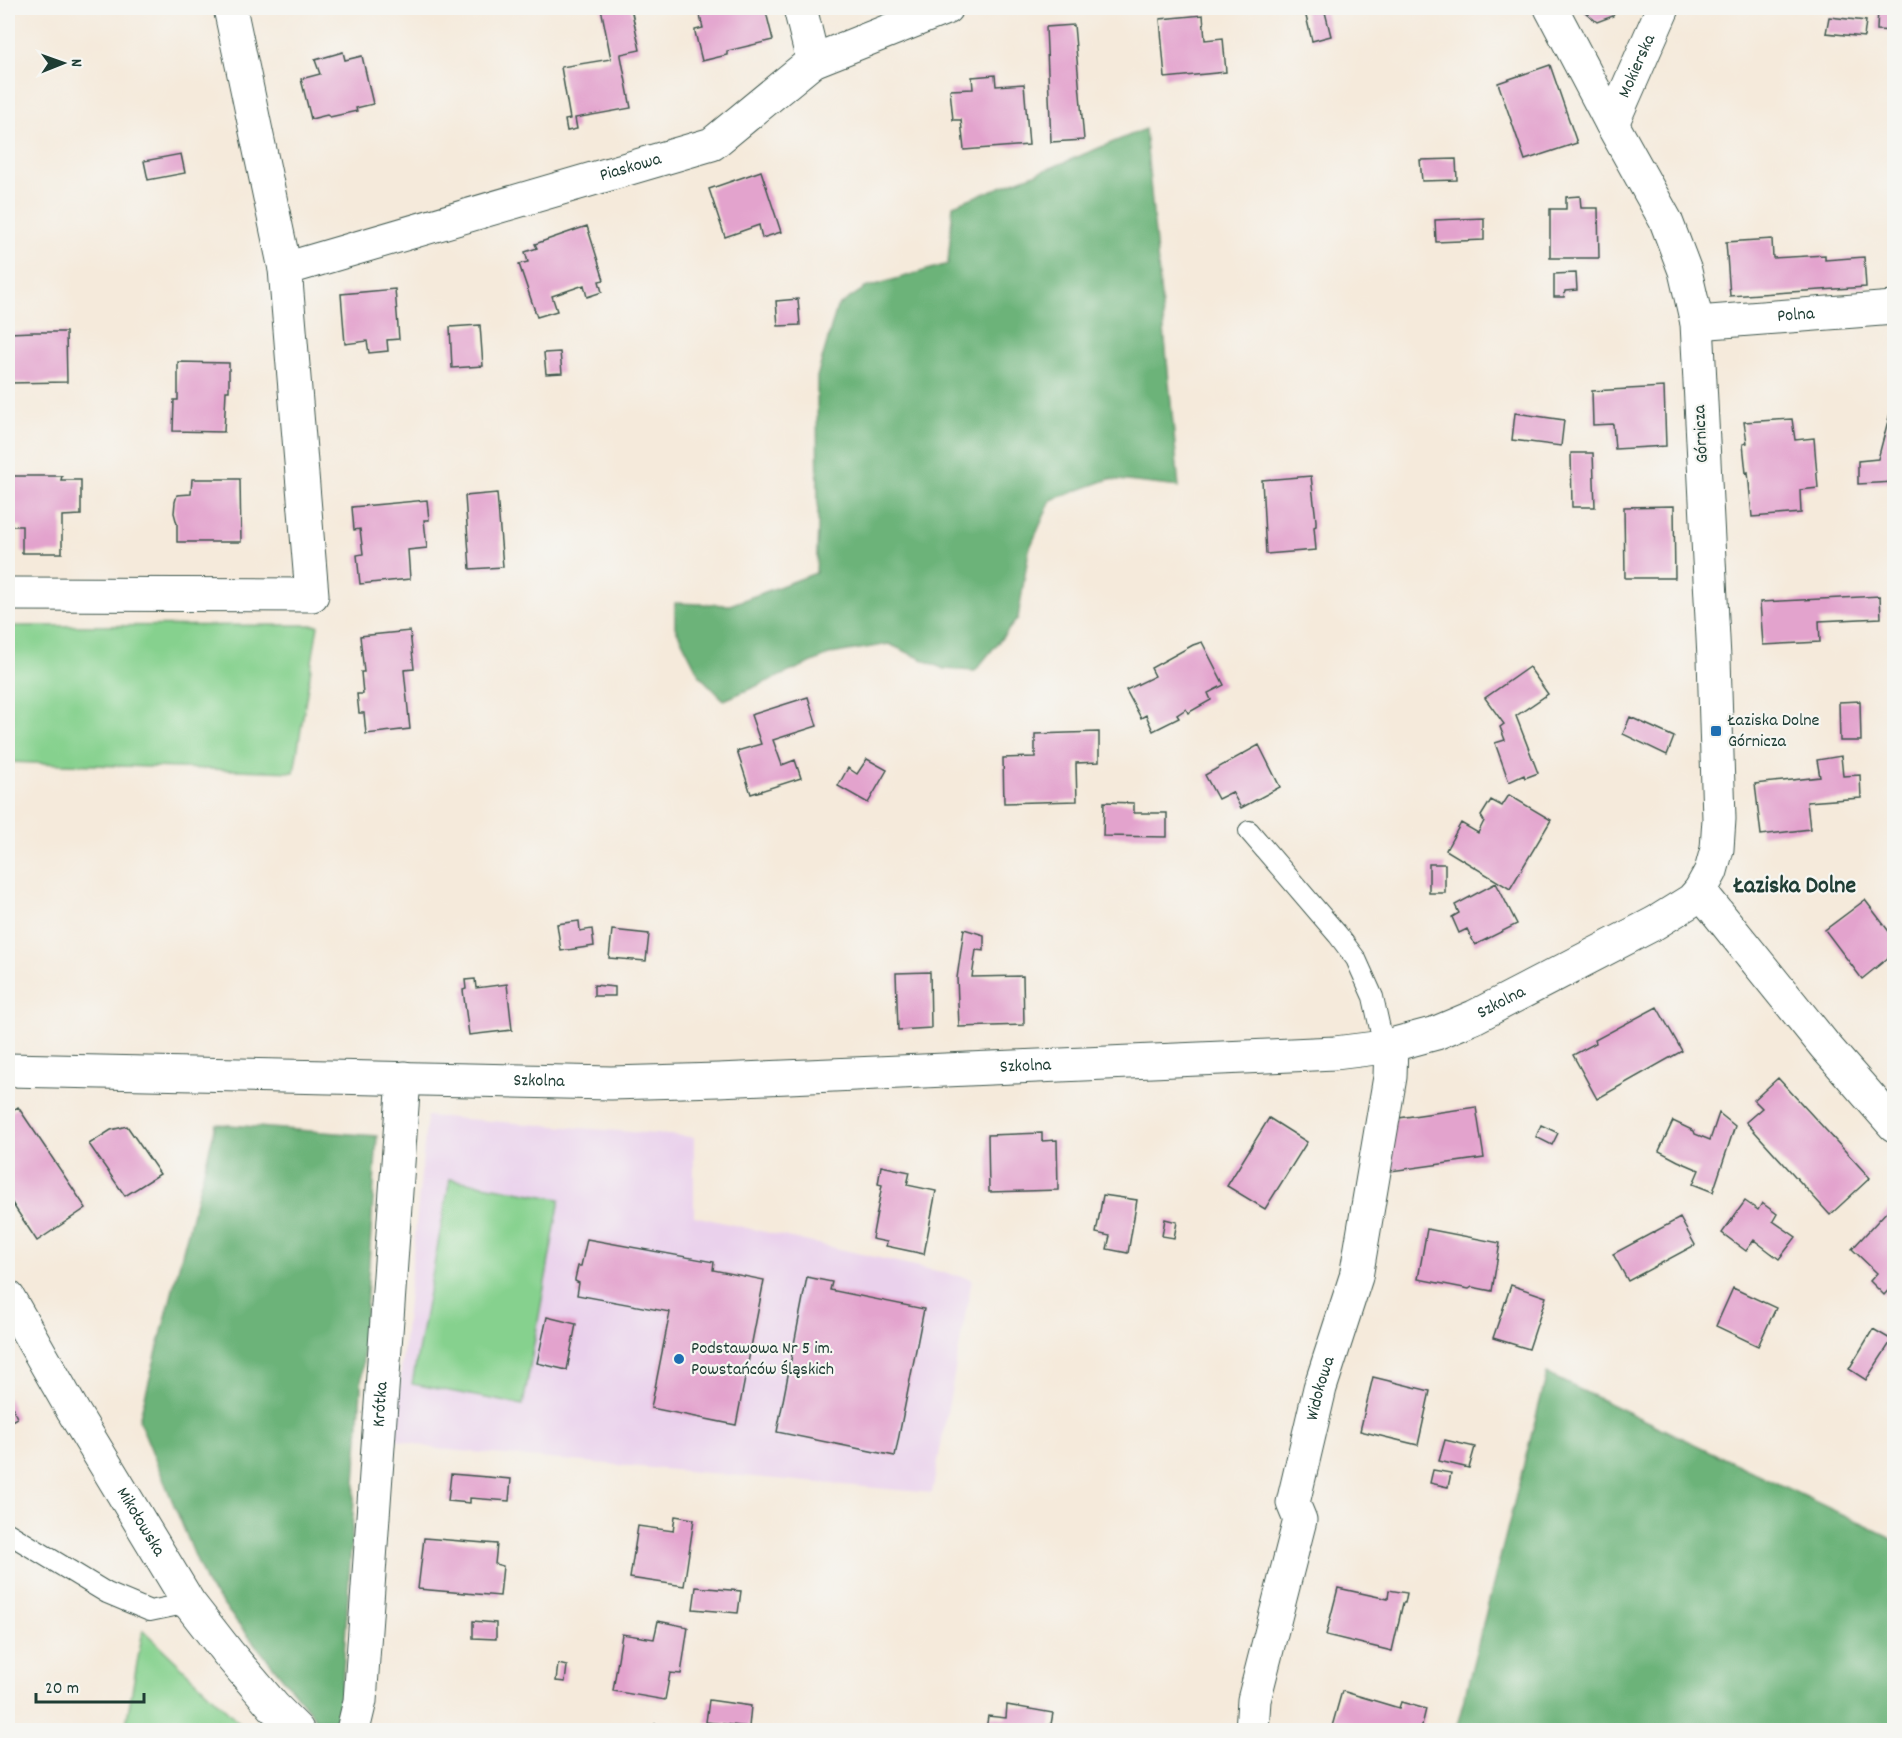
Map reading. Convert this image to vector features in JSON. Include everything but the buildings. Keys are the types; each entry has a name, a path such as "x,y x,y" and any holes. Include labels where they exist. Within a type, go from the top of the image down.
{"street":[{"path":"8,594 312,595 285,269 230,8"},
{"path":"800,8 813,61"},
{"name":"Piaskowa","path":"285,269 712,144 813,61 946,8"},
{"name":"Górnicza","path":"1551,8 1666,221 1686,271 1697,323 1714,658 1719,819 1717,849 1711,871 1700,891"},
{"name":"Mokierska","path":"1612,124 1663,8"},
{"name":"Polna","path":"1697,323 1894,308"},
{"path":"1700,891 1825,1046 1894,1125"},
{"name":"Szkolna","path":"8,1070 611,1083 1335,1053 1388,1046 1436,1033 1474,1017 1655,923 1692,900 1700,891"},
{"name":"Widokowa","path":"1252,1731 1254,1700 1300,1520 1293,1503 1320,1388 1356,1277 1390,1077 1388,1046"},
{"name":"Krótka","path":"353,1731 360,1701 404,1078"},
{"name":"Mikołowska","path":"8,1297 72,1411 189,1603 228,1653 297,1731"}],"lane":[{"path":"1249,831 1356,959 1373,997 1388,1046"},
{"path":"8,1533 107,1593 150,1611 189,1603"}],"shaded area":[{"name":"Podstawowa Nr 5 im. Powstańców Śląskich","path":"427,1116 694,1137 694,1216 972,1279 932,1493 438,1449 394,1439"}],"green space":[{"path":"1145,129 1179,487 1109,479 1051,500 1029,550 1018,618 975,671 944,669 889,644 831,654 724,700 700,676 675,627 675,603 730,605 816,573 817,377 837,307 865,288 948,264 953,205"},
{"path":"318,625 294,772 8,762 8,626"},
{"path":"216,1124 377,1136 340,1720 317,1720 207,1585 139,1420"},
{"path":"450,1179 560,1199 523,1405 412,1384"},
{"path":"1547,1374 1894,1539 1894,1730 1456,1730"},
{"path":"143,1630 247,1730 125,1730"}],"place":[{"name":"Łaziska Dolne Górnicza","path":"1716,731"},
{"name":"Podstawowa Nr 5 im. Powstańców Śląskich","path":"679,1359"}],"district":[{"name":"Łaziska Dolne","path":"1795,887"}]}
